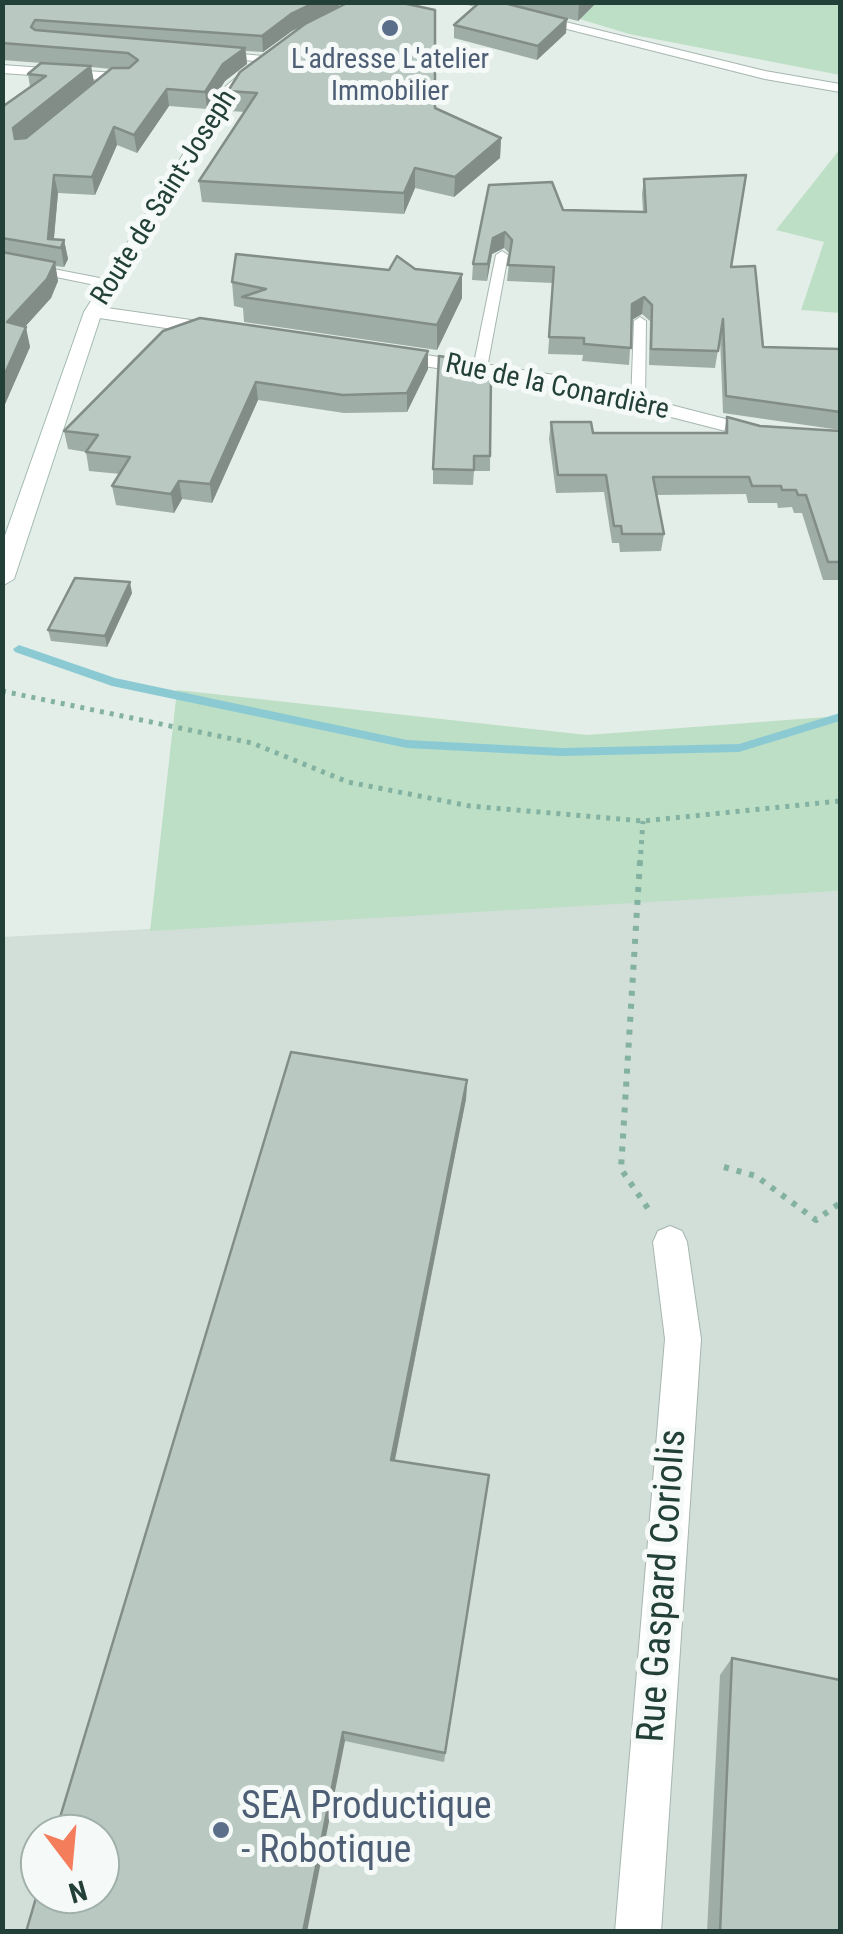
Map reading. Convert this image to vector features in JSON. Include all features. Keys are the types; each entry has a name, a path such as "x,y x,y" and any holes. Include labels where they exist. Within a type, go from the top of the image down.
{"street":[{"path":"466,2 765,75 840,88"},
{"name":"Route de Saint-Joseph","path":"2,580 94,312 233,86 269,55"},
{"path":"2,69 130,78"},
{"path":"94,312 232,332"},
{"name":"Rue de la Conardière","path":"365,352 480,368 638,403 724,429 770,437 840,438"},
{"name":"Rue Gaspard Coriolis","path":"638,1932 684,1339 670,1242"}],"lane":[{"path":"207,54 269,55"},
{"path":"98,90 113,77"},
{"path":"480,368 502,255"},
{"path":"2,262 110,284"},
{"path":"638,403 640,321"}],"path":[{"path":"2,692 252,743 366,786 470,806 643,820 840,801"},
{"path":"643,820 621,1170 670,1242"},
{"path":"724,1166 756,1176 816,1220 840,1202"}],"shaded area":[{"path":"840,891 840,1931 3,1931 2,937"}],"green space":[{"path":"527,3 840,3 840,75 629,34"},
{"path":"840,149 840,313 801,310 824,242 776,230"},
{"path":"177,690 587,735 840,716 840,891 150,931"}],"building":[{"path":"2,2 316,2 291,14 262,36 35,20 31,27 35,30 245,48 223,64 205,92 167,89 134,135 114,127 92,177 54,175 48,239 64,240 61,248 2,238 2,107 46,76 28,74 41,63 91,66 13,128 15,139 26,138 112,68 129,68 138,60 128,53 2,43"},
{"path":"349,2 398,2 435,10 435,108 501,138 455,177 415,168 404,193 199,181 257,93 228,91 240,72 305,24"},
{"path":"480,2 500,2 567,19 538,46 454,25"},
{"path":"746,175 731,267 755,266 763,347 840,349 840,412 726,396 723,319 718,351 651,349 652,305 644,297 632,304 631,348 584,344 584,338 549,337 554,267 508,265 512,240 505,232 493,238 488,264 473,264 489,185 552,182 563,210 646,212 644,179"},
{"path":"2,252 55,262 47,279 7,322 26,327 2,380"},
{"path":"236,254 389,270 397,256 415,269 462,274 437,325 242,297 266,289 232,282"},
{"path":"200,318 428,351 407,393 343,395 256,382 210,484 179,481 171,494 112,486 130,457 86,452 98,435 64,431 163,331"},
{"path":"439,356 473,361 473,376 491,376 490,456 474,456 474,470 433,469"},
{"path":"727,417 760,426 840,431 840,562 828,562 806,495 798,495 796,490 752,486 749,477 653,477 664,534 622,534 621,526 614,526 606,475 558,475 551,422 591,422 593,433 727,433"},
{"path":"75,578 130,582 105,636 48,630"},
{"path":"291,1052 467,1080 391,1460 489,1475 445,1753 343,1732 303,1932 26,1932 31,1914 120,1914 120,1814 61,1814"},
{"path":"732,1658 840,1680 840,1932 720,1932"}],"waterway":[{"path":"19,649 112,682 407,744 561,752 739,748 840,717"}],"place":[{"name":"L'adresse L'atelier Immobilier","path":"390,28"},
{"name":"SEA Productique - Robotique","path":"221,1830"}]}
